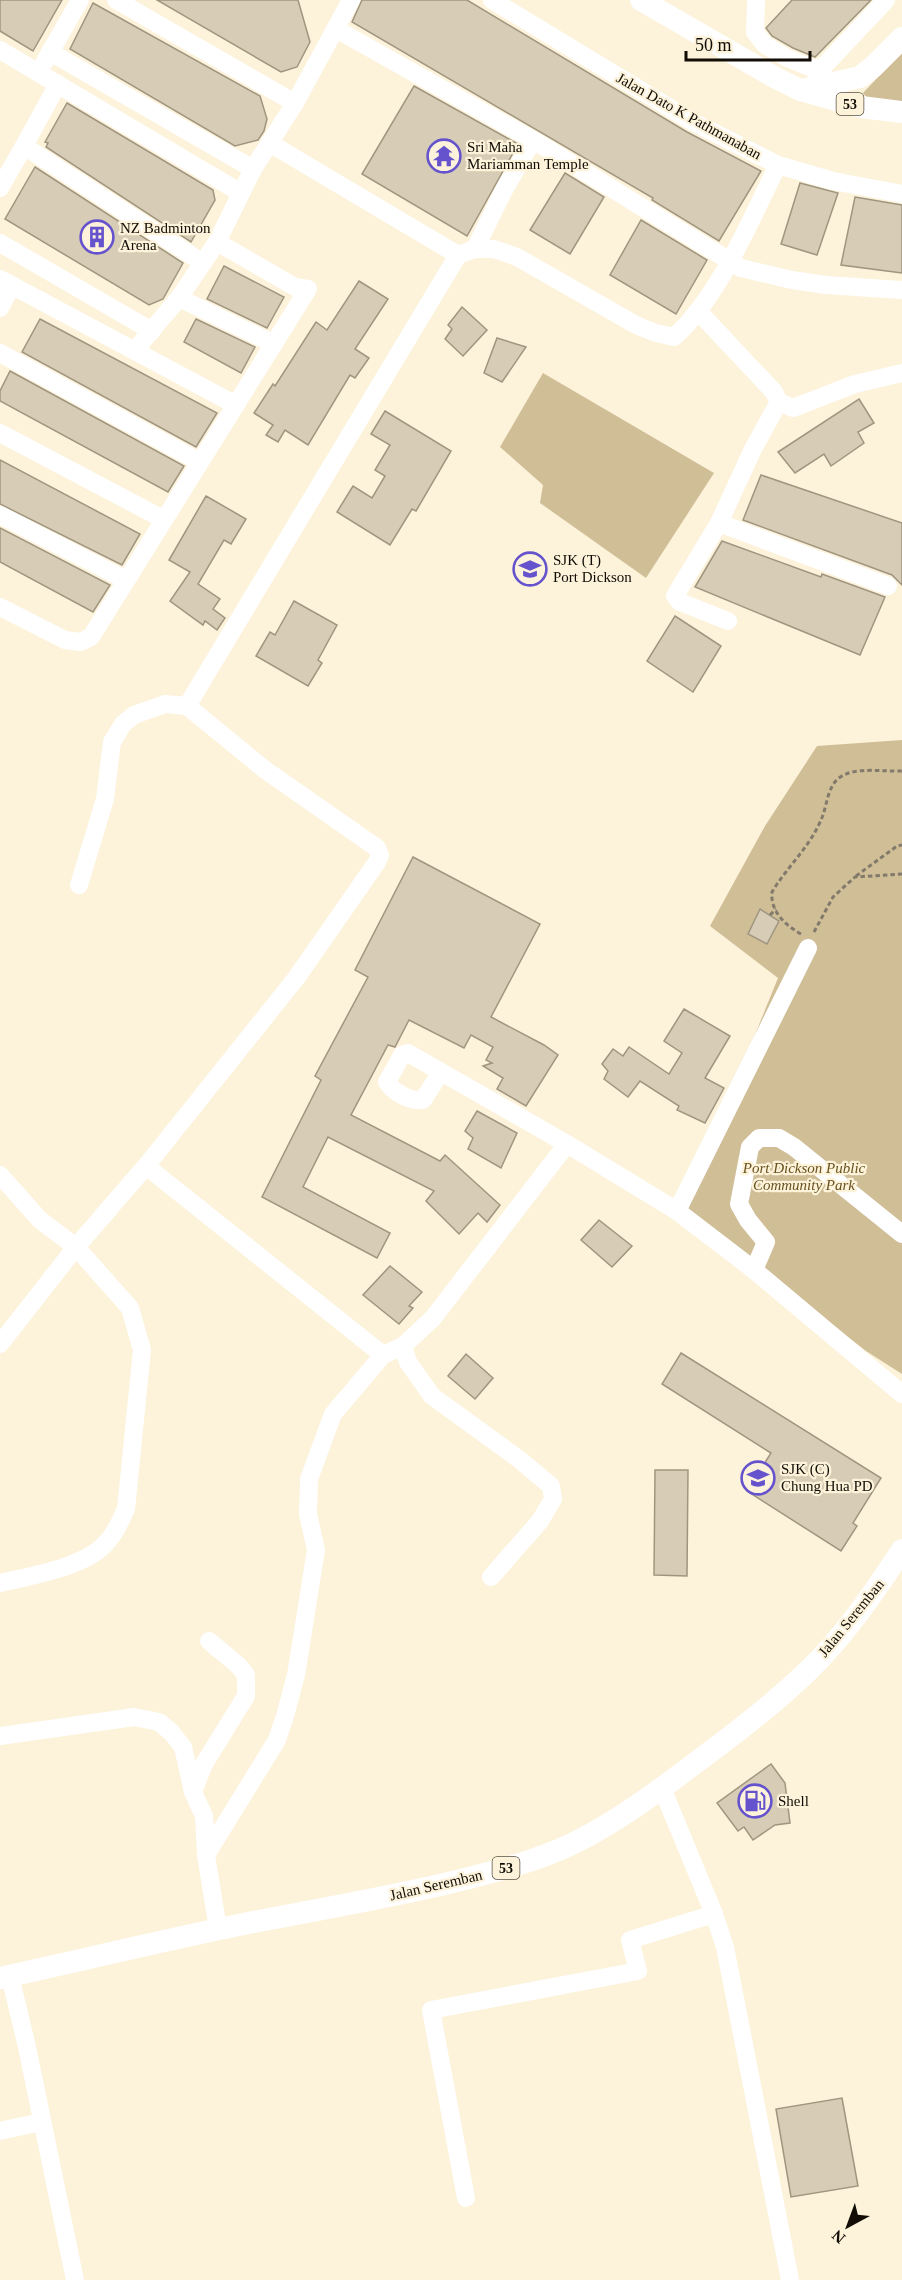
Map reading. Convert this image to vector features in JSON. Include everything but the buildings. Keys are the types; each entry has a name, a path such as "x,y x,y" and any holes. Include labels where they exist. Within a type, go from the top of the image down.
{"main road":[{"name":"53","path":"641,0 800,90 861,107 902,112"},
{"path":"838,82 866,60 902,22"},
{"name":"53","path":"800,90 860,76 874,66 902,38"},
{"name":"Jalan Seremban","path":"5,1977 218,1929 411,1891 516,1866 570,1844 614,1821 728,1740 812,1668 849,1625 902,1550"}],"street":[{"path":"39,73 80,0"},
{"path":"116,0 295,103"},
{"path":"135,350 179,298 217,242 253,169 295,103 351,0"},
{"name":"Jalan Dato K Pathmanaban","path":"492,0 693,122 777,165 833,181 902,194"},
{"path":"755,1 755,32 765,45 787,58 814,69 823,67 886,0"},
{"path":"336,29 533,140 741,268 826,285 902,290"},
{"path":"0,50 241,193"},
{"path":"50,52 253,169"},
{"path":"0,188 58,84"},
{"path":"475,249 504,190 533,140"},
{"path":"271,144 458,255"},
{"path":"24,146 203,262"},
{"path":"187,706 458,255 475,249 494,249 517,257 636,325 674,337 690,323 730,260 777,165"},
{"path":"0,606 65,640 80,642 91,637 308,289 295,287 217,242"},
{"path":"0,243 152,331"},
{"path":"0,308 6,282 236,405"},
{"path":"179,298 274,344"},
{"path":"698,311 774,392 779,402 793,408 855,384 902,373"},
{"path":"0,353 200,462"},
{"path":"728,621 680,602 675,596 719,524 753,449 779,402"},
{"path":"0,433 164,519"},
{"path":"0,515 126,580"},
{"path":"719,524 888,586"},
{"path":"0,1344 76,1247 146,1166 297,977 380,855 377,848 264,769 187,706 165,704 134,715 123,724 112,742 105,799 79,885"},
{"path":"677,1211 807,940"},
{"path":"441,1072 567,1144 677,1211 754,1270 901,1390"},
{"path":"754,1270 766,1242 748,1220 739,1204 750,1147 759,1138 779,1138 794,1147 902,1234"},
{"path":"206,1855 277,1740 296,1675 316,1550 308,1514 309,1479 333,1414 383,1355 404,1346 433,1318 567,1144"},
{"path":"146,1166 383,1355"},
{"path":"0,1175 40,1220 76,1247 130,1308 142,1350 126,1509 115,1531 102,1548 87,1556 53,1571 0,1583"},
{"path":"404,1346 408,1362 432,1396 551,1486 553,1499 540,1521 491,1577"},
{"path":"193,1792 204,1764 246,1696 246,1675 239,1666 209,1641"},
{"path":"0,1736 134,1717 159,1722 171,1732 183,1747 193,1792 204,1816 206,1855 218,1929"},
{"path":"662,1788 714,1914 725,1947 790,2280"},
{"path":"466,2198 431,2010 638,1971 630,1940 714,1914"},
{"path":"5,1977 27,2047 75,2280"},
{"path":"0,2131 41,2122"}],"path":[{"path":"902,771 857,771 838,778 833,784 823,817 812,840 772,892 771,900 780,918 807,940 833,897 855,877 897,846 902,845"},
{"path":"855,877 902,874"},
{"path":"770,915 776,909"}],"green space":[{"path":"902,52 902,103 868,99 863,93"},
{"path":"543,373 714,473 646,578 540,503 543,485 500,447"},
{"name":"Port Dickson Public Community Park","path":"902,740 902,1374 866,1351 684,1209 778,978 710,926 765,826 817,746"}],"place":[{"name":"Sri Maha Mariamman Temple","path":"444,156"},
{"name":"NZ Badminton Arena","path":"97,237"},
{"name":"SJK (T) Port Dickson","path":"530,569"},
{"name":"SJK (C) Chung Hua PD","path":"758,1478"},
{"name":"Shell","path":"755,1801"}]}
